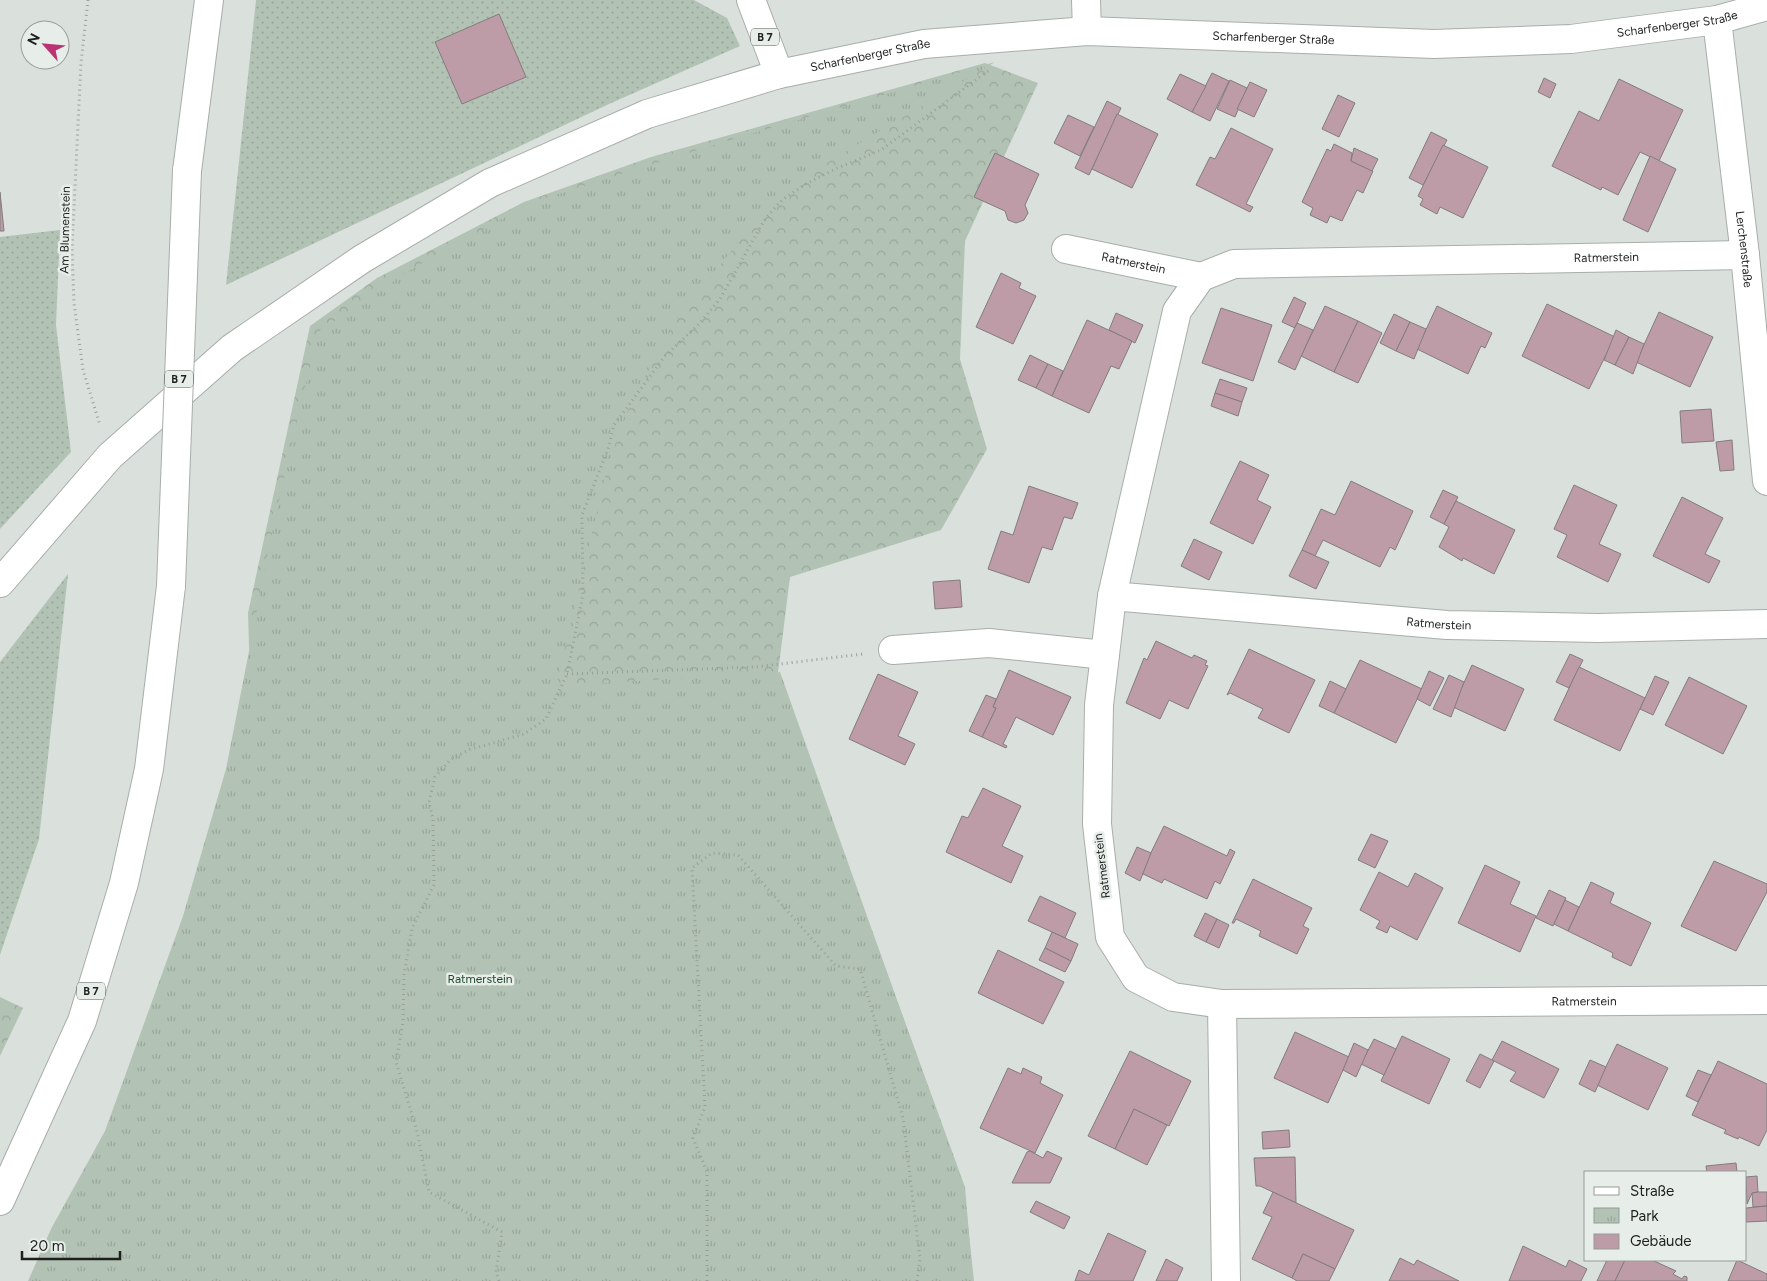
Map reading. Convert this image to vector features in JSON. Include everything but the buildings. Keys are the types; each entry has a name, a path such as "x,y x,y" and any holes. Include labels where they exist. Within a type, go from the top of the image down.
{"street":[{"name":"B 7","path":"0,1201 82,1021 124,884 149,769 171,586 187,171 209,0"},
{"name":"B 7","path":"751,0 779,74"},
{"path":"1086,0 1087,31"},
{"name":"Scharfenberger Straße","path":"0,582 110,456 232,348 362,259 490,182 647,114 779,74 924,44 1087,31 1434,44 1571,39 1717,20 1767,6"},
{"name":"Lerchenstraße","path":"1717,20 1746,255 1767,481"},
{"name":"Ratmerstein","path":"1066,249 1201,276 1234,264 1746,255"},
{"name":"Ratmerstein","path":"1201,276 1177,311 1112,596 1099,705 1097,824 1110,937 1136,978 1173,997 1222,1004 1767,1000"},
{"name":"Ratmerstein","path":"1112,596 1447,625 1598,628 1767,624"},
{"path":"894,650 989,643 1105,655"},
{"path":"1222,1004 1226,1281"}],"path":[{"name":"Am Blumenstein","path":"88,0 81,63 72,229 74,302 82,370 110,456"},
{"path":"500,1281 496,1272 502,1232 429,1192 417,1131 396,1062 403,1022 404,975 412,928 434,885 433,819 428,802 435,777 450,760 468,750 524,734 546,719 567,674 583,596 582,515 608,448 614,425 665,356 699,324 720,299 765,219 782,200 833,170 881,150 995,65"},
{"path":"567,674 756,667 894,650"},
{"path":"707,1281 707,1172 693,1138 705,1107 692,868 712,852 738,855 836,966 860,969 904,1118 920,1258 917,1281"}],"green space":[{"path":"256,0 694,0 727,18 740,46 609,104 226,285"},
{"name":"Ratmerstein","path":"995,62 795,182 740,240 677,319 633,398 609,460 556,686 780,672 964,1188 974,1281 28,1281 51,1229 105,1131 183,916 226,769 275,518 318,332 410,270 533,202 727,141"},
{"path":"985,63 1038,83 965,241 960,359 987,449 941,530 790,577 778,673 965,1187 973,1281 252,741 248,613 310,326 377,278 524,202 651,157"},
{"path":"60,230 56,325 71,452 0,529 0,237"},
{"path":"68,574 39,839 0,955 0,662"},
{"path":"0,997 23,1008 0,1056"}]}
